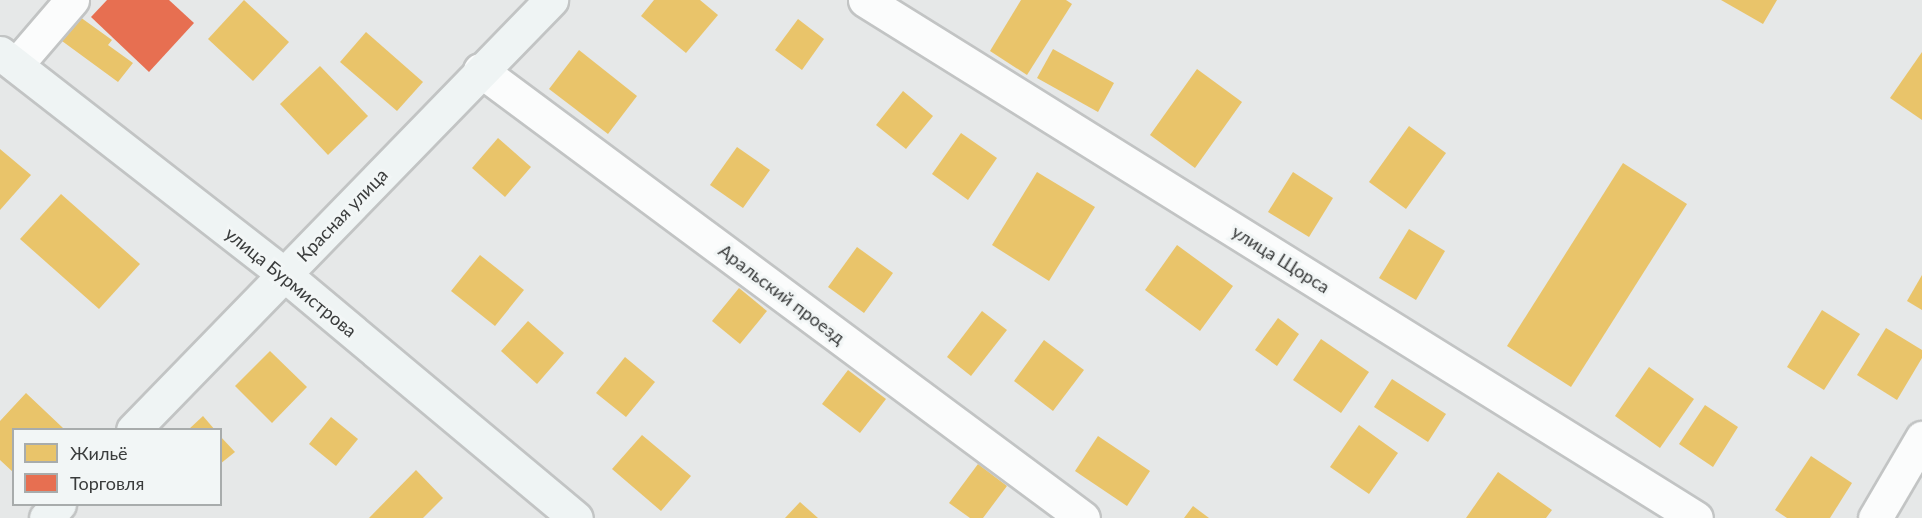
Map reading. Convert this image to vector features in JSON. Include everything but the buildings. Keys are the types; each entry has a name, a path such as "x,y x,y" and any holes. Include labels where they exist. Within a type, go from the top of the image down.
{"street":[{"path":"8,59 72,0"},
{"name":"Красная улица","path":"134,428 550,0"},
{"name":"улица Щорса","path":"865,0 1696,518"},
{"name":"улица Бурмистрова","path":"8,59 285,275 576,518"},
{"name":"Аральский проезд","path":"480,70 1083,518"},
{"path":"1875,518 1922,438"},
{"path":"46,518 57,506"}]}
